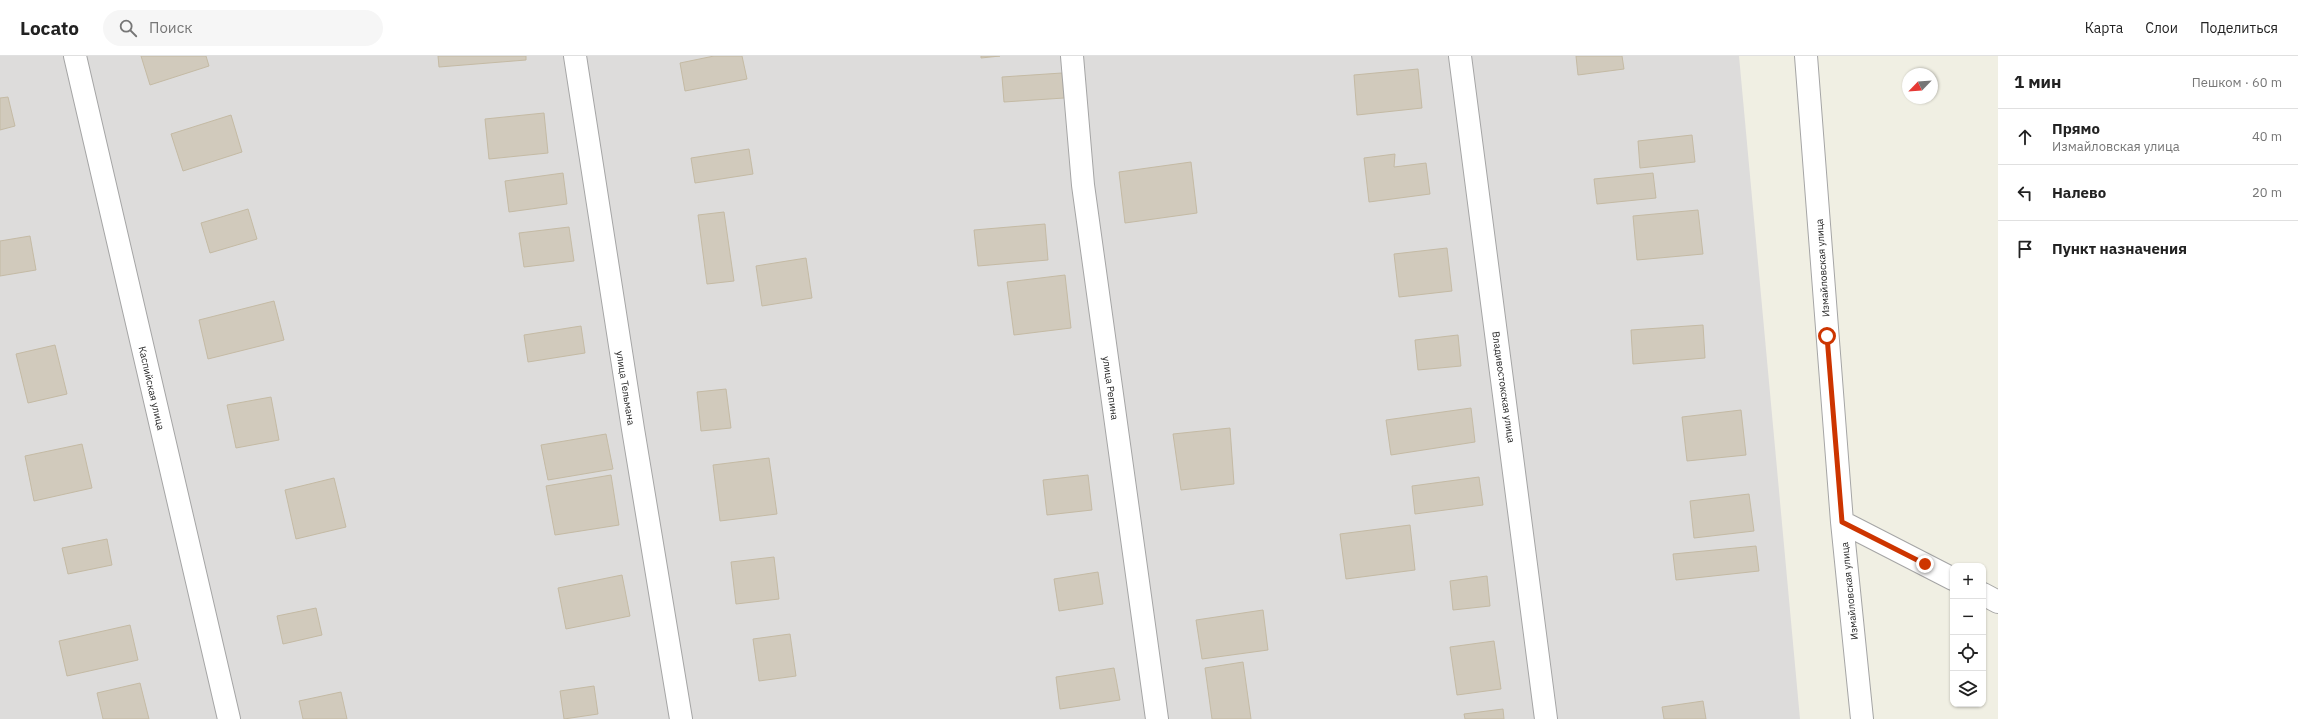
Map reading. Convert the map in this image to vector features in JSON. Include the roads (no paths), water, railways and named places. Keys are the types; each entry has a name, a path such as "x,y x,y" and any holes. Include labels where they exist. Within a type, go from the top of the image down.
{"street":[{"name":"Каспийская улица","path":"75,56 229,719"},
{"name":"улица Тельмана","path":"575,56 680,719"},
{"name":"улица Репина","path":"1072,56 1083,185 1157,719"},
{"name":"Владивостокская улица","path":"1460,56 1546,719"},
{"name":"Измайловская улица","path":"1806,56 1842,522 1862,719"},
{"path":"1842,522 1950,577"},
{"path":"1986,596 1998,602"}]}
